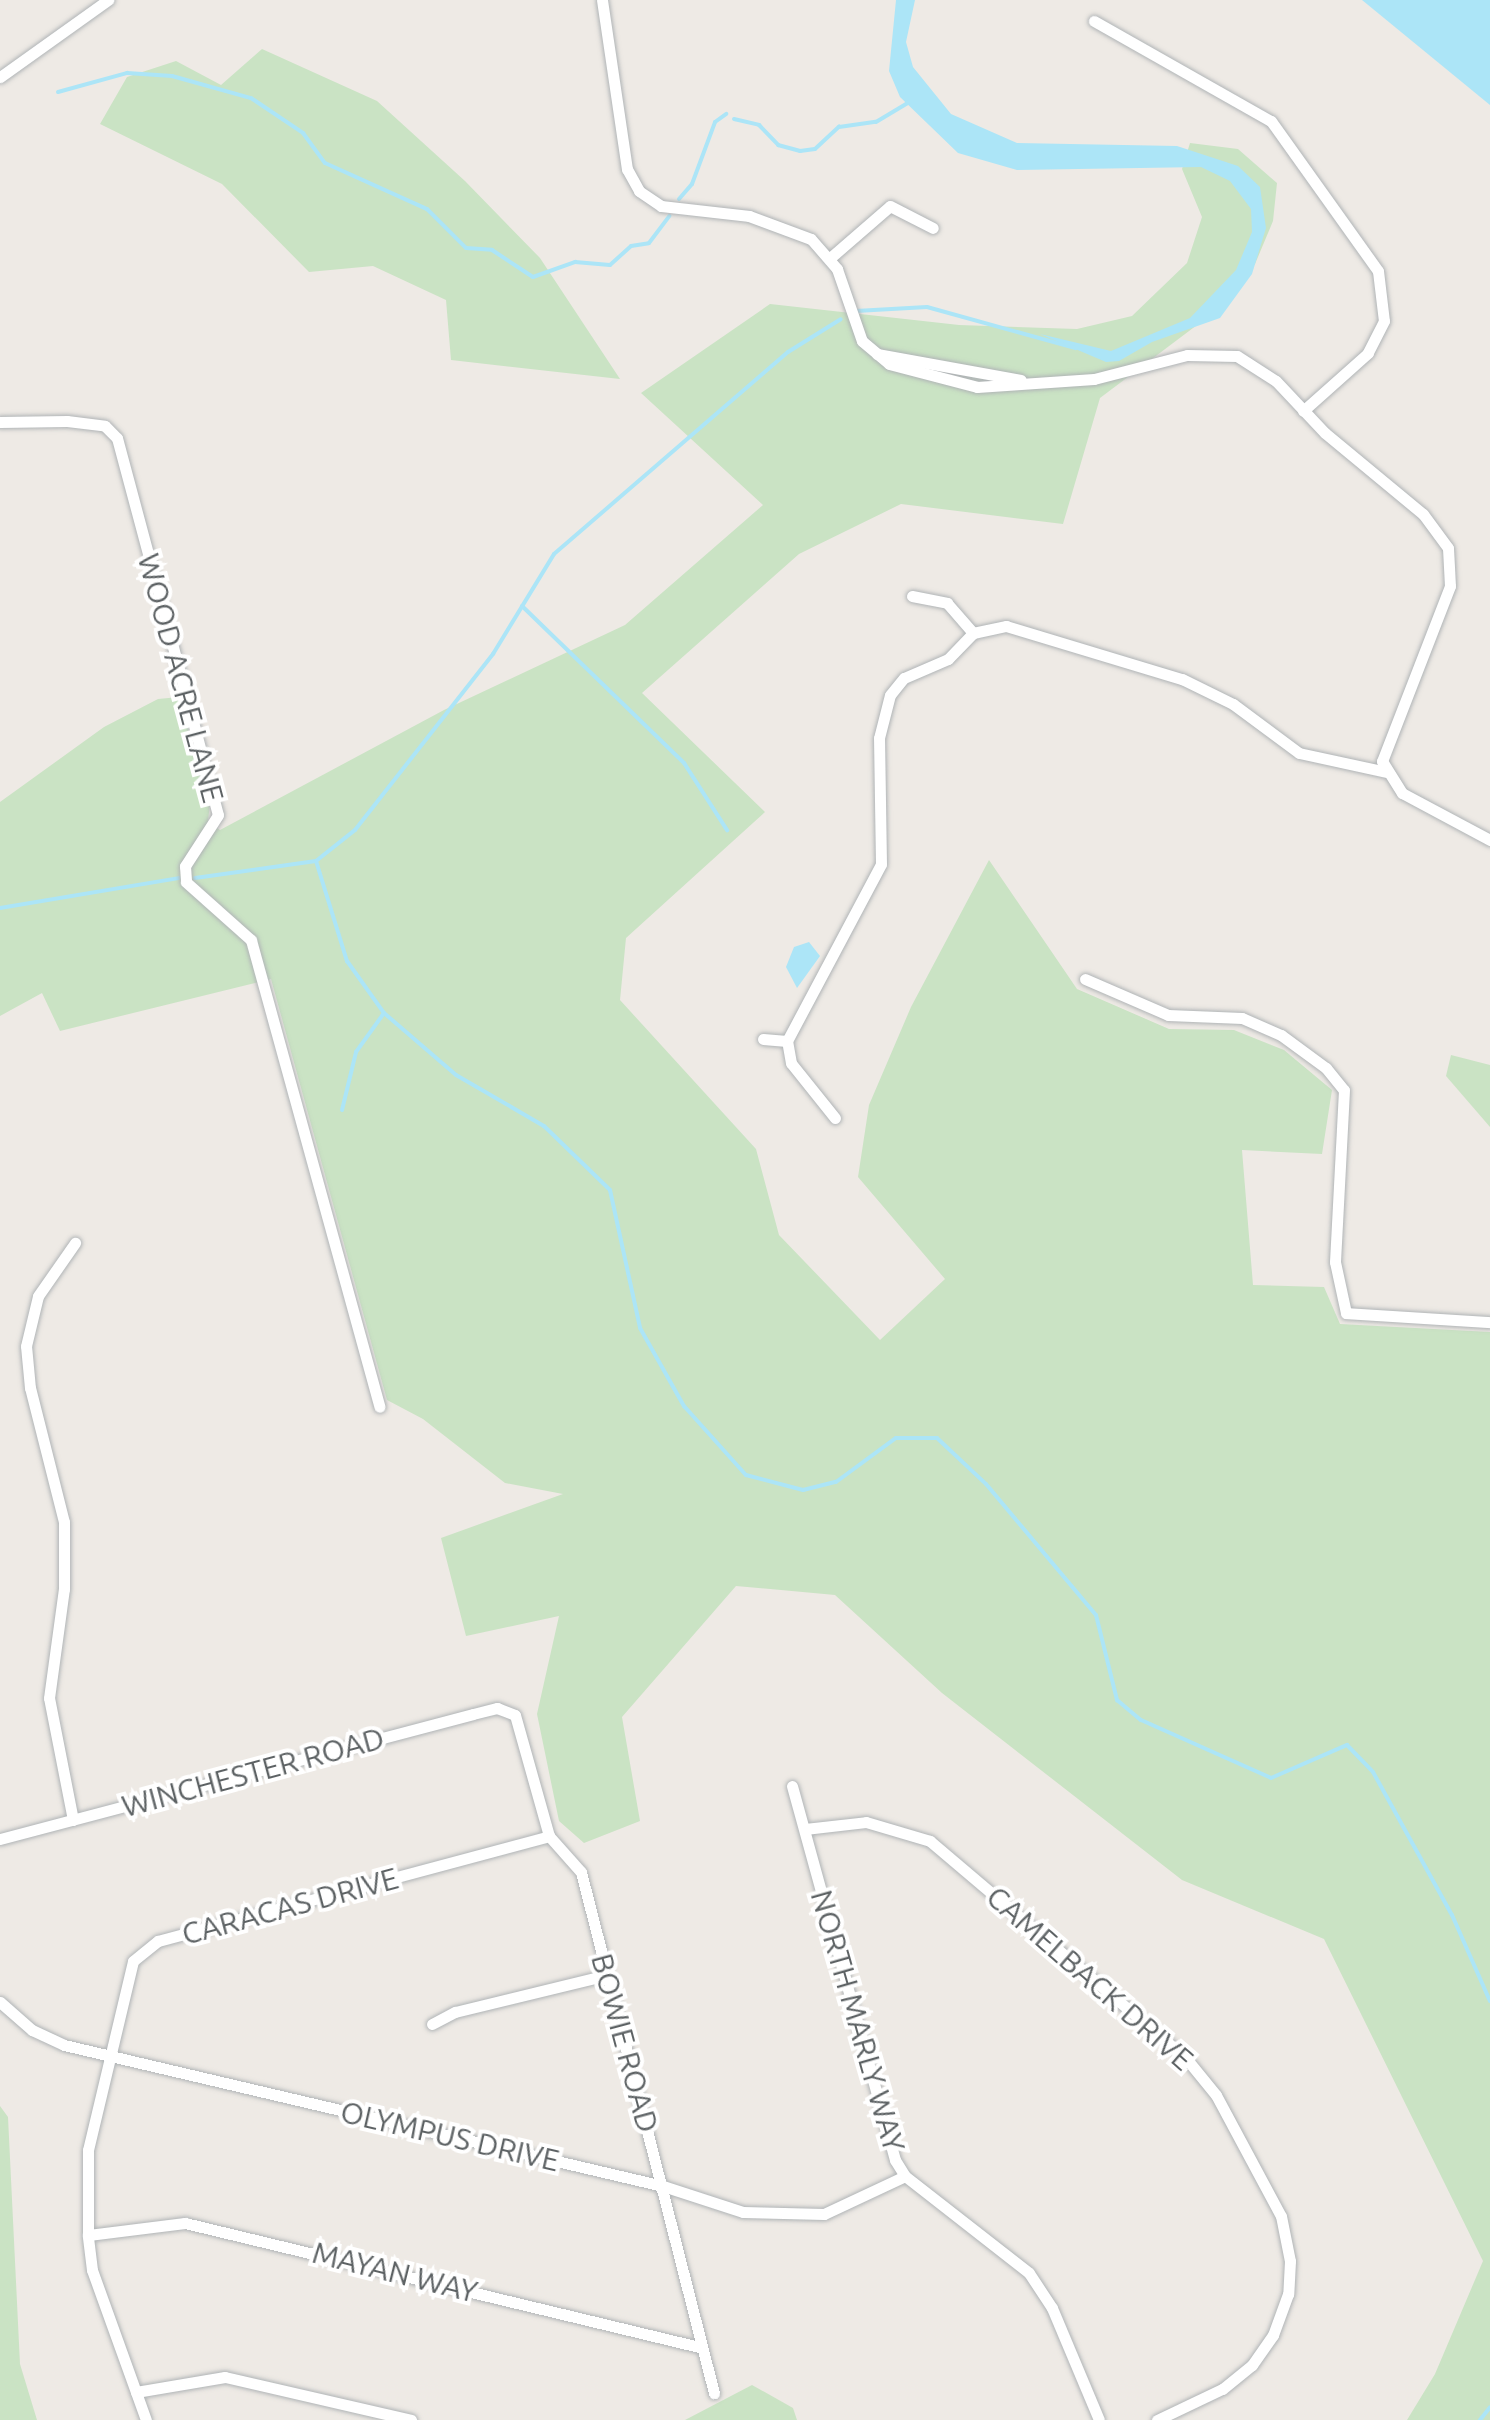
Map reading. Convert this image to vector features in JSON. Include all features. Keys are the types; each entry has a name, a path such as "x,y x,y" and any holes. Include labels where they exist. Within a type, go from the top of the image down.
{"street":[{"path":"0,76 108,0"},
{"path":"602,0 627,169 639,191 661,206 770,221 811,239 830,258 852,323 875,354 1040,383 1094,379 1212,353 1258,366 1303,411 1423,514 1448,548 1450,586 1442,616 1386,736 1386,772 1402,793 1490,840"},
{"path":"1094,21 1271,121 1378,271 1384,321 1368,354 1303,411"},
{"path":"830,258 890,206 933,228"},
{"name":"WOOD ACRE LANE","path":"0,422 67,421 105,426 117,438 218,815 185,866 186,882 251,940 380,1407"},
{"path":"912,596 946,603 973,633"},
{"path":"835,1118 791,1063 787,1041 880,864 879,738 890,695 916,671 948,659 973,633 1006,626 1182,678 1223,698 1299,752 1386,772"},
{"path":"1085,979 1168,1014 1242,1018 1281,1035 1326,1068 1344,1090 1335,1262 1346,1313 1490,1322"},
{"path":"763,1039 787,1041"},
{"path":"73,1820 49,1698 64,1590 64,1522 30,1388 26,1346 38,1296 75,1244"},
{"name":"WINCHESTER ROAD","path":"0,1839 473,1714 507,1710"},
{"name":"BOWIE ROAD","path":"507,1710 515,1715 549,1836 581,1872 714,2393"},
{"name":"NORTH MARLY WAY","path":"792,1786 877,2108 905,2176 1029,2273 1052,2308 1100,2420"},
{"name":"CAMELBACK DRIVE","path":"804,1829 864,1822 930,1841 1185,2057 1216,2094 1281,2216 1290,2261 1288,2294 1273,2336 1252,2365 1222,2390 1157,2420"},
{"name":"CARACAS DRIVE","path":"106,2056 133,1961 145,1947 549,1836"},
{"path":"432,2024 455,2012 606,1975"},
{"name":"OLYMPUS DRIVE","path":"0,2002 32,2030 106,2056 663,2186 783,2218 824,2214 905,2176"},
{"path":"106,2056 88,2150 88,2235 92,2270 146,2420"},
{"name":"MAYAN WAY","path":"88,2235 185,2223 699,2346"},
{"path":"136,2392 226,2377 411,2420"}],"green space":[{"path":"262,49 377,101 465,181 540,258 620,379 451,360 446,300 373,266 309,272 222,184 100,124 127,77 176,61 221,85"},
{"path":"1190,143 1238,149 1277,183 1273,221 1255,264 1209,316 1100,398 1063,524 901,504 799,554 642,693 765,812 626,938 620,1000 756,1149 779,1235 880,1340 945,1279 858,1177 869,1105 911,1007 989,860 1077,989 1169,1029 1234,1030 1284,1050 1332,1090 1322,1154 1242,1150 1253,1285 1324,1287 1340,1324 1490,1332 1490,2420 1407,2420 1435,2374 1483,2261 1324,1939 1182,1880 942,1693 835,1595 736,1586 622,1717 640,1821 584,1843 559,1821 537,1714 559,1616 466,1636 441,1538 563,1494 505,1483 423,1419 387,1400 271,979 60,1031 42,993 0,1016 0,802 104,727 158,699 179,697 210,804 208,821 220,830 444,710 625,625 763,505 641,393 770,304 959,325 1077,329 1132,316 1187,263 1202,217 1182,169"},
{"path":"1451,1055 1490,1065 1490,1127 1446,1076"},
{"path":"0,2106 8,2117 20,2364 37,2420 0,2420"},
{"path":"752,2385 793,2408 797,2420 685,2420"}],"water":[{"path":"896,0 915,0 906,42 913,67 951,114 1017,143 1177,146 1238,166 1260,187 1266,228 1252,274 1220,318 1152,342 1119,361 1106,362 1040,334 1111,351 1190,318 1236,270 1252,232 1251,209 1230,181 1201,167 1017,170 958,153 900,97 889,71"},
{"path":"1362,0 1490,0 1490,105"},
{"path":"809,942 820,956 797,988 786,967 794,947"}],"waterway":[{"path":"58,92 127,73 172,76 251,98 303,133 325,163 427,209 466,248 492,250 533,277 575,262 610,265 631,246 649,243 669,216"},
{"path":"734,119 759,125 778,145 800,151 815,149 839,127 876,122 908,103"},
{"path":"679,199 692,184 715,122 726,114"},
{"path":"856,311 927,307 1075,348"},
{"path":"195,878 316,861 355,830 493,654 554,554 788,352 841,319"},
{"path":"522,606 684,763 727,830"},
{"path":"316,861 347,961 384,1013 456,1075 544,1126 610,1190 640,1328 684,1406 746,1475 803,1490 836,1482 896,1438 937,1438 986,1484 1096,1615 1117,1700 1141,1720 1271,1778 1347,1745 1373,1772 1452,1915 1490,2001"},
{"path":"0,908 179,878"},
{"path":"342,1110 356,1052 384,1013"},
{"path":"1480,2420 1490,2407"}]}
